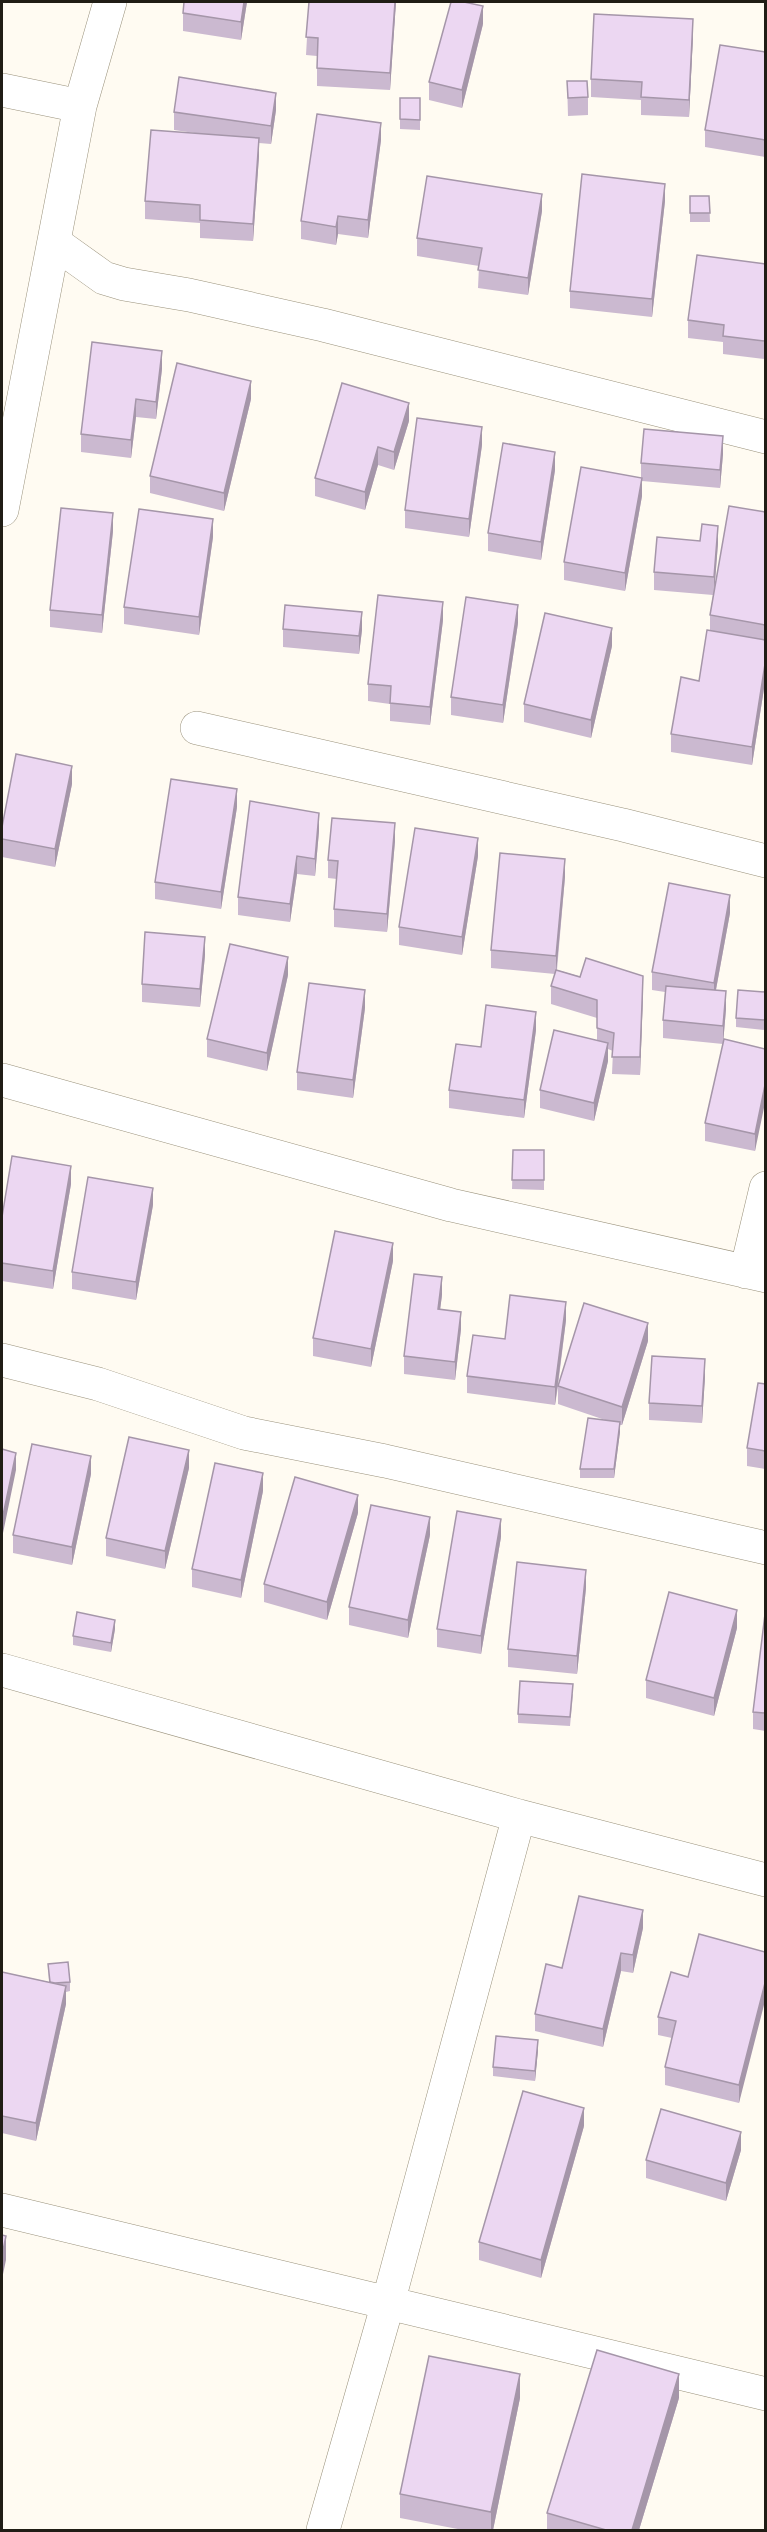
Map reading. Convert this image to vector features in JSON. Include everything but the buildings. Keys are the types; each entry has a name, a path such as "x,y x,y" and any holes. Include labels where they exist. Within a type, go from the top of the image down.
{"street":[{"path":"2,510 80,106 110,2"},
{"path":"2,90 80,106"},
{"path":"55,243 104,278 124,284 189,295 323,325 765,437"},
{"path":"197,728 623,825 765,861"},
{"path":"2,1080 451,1205 756,1274 765,1188"},
{"path":"2,1360 98,1384 244,1434 386,1461 765,1548"},
{"path":"2,1670 519,1816 765,1880"},
{"path":"323,2530 388,2303 519,1816"},
{"path":"2,2210 765,2394"}]}
